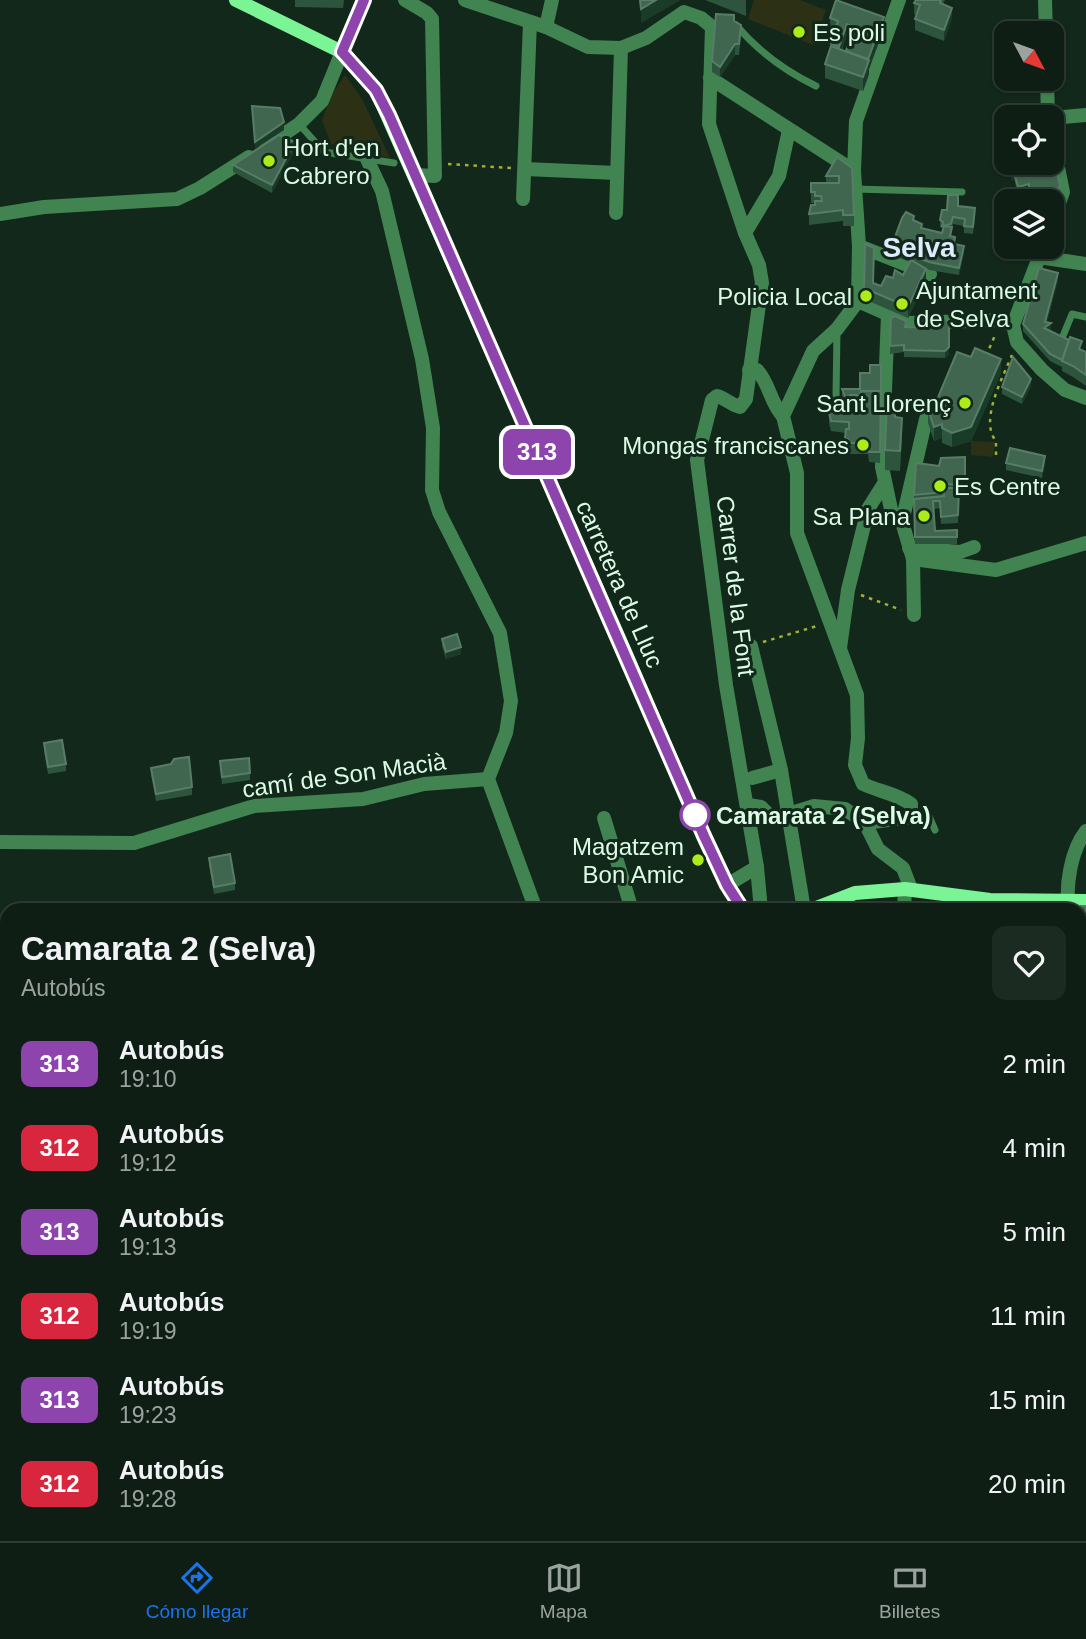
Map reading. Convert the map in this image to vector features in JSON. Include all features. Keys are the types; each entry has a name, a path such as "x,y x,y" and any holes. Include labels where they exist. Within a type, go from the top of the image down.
{"main road":[{"path":"236,0 342,52 364,0"},
{"name":"carretera de Lluc","path":"342,52 376,90 727,885 739,903"},
{"path":"829,903 855,893 908,889 978,903"}],"street":[{"path":"405,0 432,19 435,176 415,175"},
{"path":"465,0 546,27 588,47 621,48 646,38 684,12 701,18 712,27 709,124 745,233 759,265 762,283 749,370 757,370 765,379 772,392 775,408 783,415 797,473 797,533 857,695 858,738 855,765 863,784 897,795 911,804 911,817 865,823"},
{"path":"546,27 552,0"},
{"path":"783,415 813,351 837,329 858,301 859,246 854,171 856,121 899,0"},
{"path":"1045,0 1046,21"},
{"path":"523,199 530,22"},
{"path":"616,213 621,48"},
{"path":"0,214 44,207 177,199 227,172 299,124 322,101 342,52"},
{"path":"710,78 854,171"},
{"path":"1064,117 1086,115"},
{"path":"745,233 779,176 789,130"},
{"path":"366,158 382,191 422,359 433,428 432,490 439,512 500,633 511,701 506,733 488,779 533,903"},
{"path":"525,169 617,173"},
{"path":"859,246 930,274"},
{"path":"1064,258 1086,264"},
{"path":"1007,323 1028,288 1038,259"},
{"path":"858,301 908,323 1007,323"},
{"path":"888,314 882,467 892,514 902,522"},
{"path":"1007,323 1017,342 1042,370 1065,390 1086,398"},
{"name":"Carrer de la Font","path":"749,370 746,399 740,407 729,404 722,397 717,396 712,400 697,460 726,685 748,805 760,903"},
{"path":"914,615 911,554 902,522 926,419"},
{"path":"840,650 848,590 868,509 885,482"},
{"path":"911,554 996,569 1086,543"},
{"path":"911,554 960,552 974,547"},
{"path":"751,646 780,770 803,903"},
{"path":"752,778 780,770"},
{"name":"camí de Son Macià","path":"0,842 134,843 254,806 363,799 424,784 488,779"},
{"path":"748,805 761,807 774,819 814,806 845,809 865,823 878,849 904,868 908,889 905,903"},
{"path":"604,818 630,903"},
{"path":"1068,903 1072,859 1086,831"},
{"path":"727,885 757,867"}],"lane":[{"path":"701,18 722,20"},
{"path":"733,22 771,59 816,86"},
{"path":"299,124 324,152 394,163"},
{"path":"855,189 962,192"},
{"path":"1063,336 1072,314 1086,317"},
{"path":"836,397 837,329"},
{"path":"765,448 790,446"},
{"path":"911,817 928,814 935,830"}],"path":[{"path":"435,163 525,169"},
{"path":"982,365 1007,323"},
{"path":"996,455 996,441 990,434 989,420 1017,342"},
{"path":"848,590 914,615"},
{"path":"751,646 830,622"}],"green space":[{"name":"Es poli","path":"754,0 800,0 826,10 813,45 748,19"},
{"path":"345,75 362,99 390,158 331,144 322,120 333,93"},
{"path":"971,441 995,442 993,457 971,455"}],"building":[{"path":"640,0 656,0 641,9"},
{"path":"836,0 884,17 868,59 846,51 854,27 847,24 839,47 830,43 838,21 830,18"},
{"path":"916,0 941,0 940,3 952,8 944,30 915,19 920,5 914,3"},
{"path":"716,14 734,15 734,21 741,25 739,44 735,44 720,67 712,61"},
{"path":"831,46 869,60 863,77 825,64"},
{"path":"252,106 280,108 284,122 255,142"},
{"name":"Hort d'en Cabrero","path":"279,135 295,142 272,185 233,165"},
{"path":"837,157 852,168 854,215 843,215 843,210 809,214 815,201 822,201 821,196 815,196 815,192 811,192 811,183 839,183 839,176 826,176"},
{"path":"1015,175 1057,175 1060,185 1059,189 1029,189 1029,184 1018,187"},
{"path":"948,195 958,195 958,206 975,208 973,227 964,226 965,219 953,217 951,224 942,226 943,222 940,220 942,210 947,210"},
{"path":"906,212 914,216 913,220 922,224 921,228 942,233 944,226 952,227 950,236 955,237 954,244 964,246 959,268 929,262 891,248"},
{"path":"865,244 874,248 873,283 881,286 886,276 893,278 895,270 903,275 911,260 926,269 908,307 864,288"},
{"path":"1039,268 1058,273 1045,322 1051,323 1044,328 1069,340 1062,360 1050,354 1023,324"},
{"path":"895,316 906,321 905,327 929,328 929,321 949,320 949,347 945,351 904,350 904,345 890,346 891,318"},
{"path":"1070,337 1082,341 1079,349 1086,352 1086,375 1062,361"},
{"name":"Sant Llorenç","path":"975,348 1001,359 971,427 952,433 942,428 942,424 934,427 928,409 934,407 957,352 971,357"},
{"path":"1013,357 1031,379 1022,397 1002,387"},
{"path":"870,365 881,365 881,391 861,391 860,395 850,395 850,399 846,399 842,389 860,389 860,373 870,373"},
{"path":"861,391 881,391 880,452 869,452 868,443 848,443 845,438 849,422 831,421 829,413 848,414 850,395 860,395"},
{"path":"887,401 895,401 895,417 902,418 900,451 885,450"},
{"path":"1010,448 1045,456 1042,471 1006,463"},
{"name":"Es Centre","path":"965,457 965,485 943,484 944,492 914,495 916,463 939,466 941,458"},
{"name":"Sa Plana","path":"943,488 959,488 958,515 941,517 940,501 933,501 935,531 957,530 957,537 915,537 914,499 944,496"},
{"path":"457,634 461,647 446,652 442,639"},
{"path":"62,740 66,764 48,767 44,743"},
{"path":"189,757 192,787 156,794 151,768 171,764 174,759"},
{"path":"249,758 250,773 222,777 220,761"},
{"path":"230,854 235,883 214,887 209,858"}],"bus line":[{"name":"313","path":"364,0 342,52 362,71 389,115 704,836 738,903"}],"place":[{"name":"Es poli","path":"799,32"},
{"name":"Hort d'en Cabrero","path":"269,161"},
{"name":"Policia Local","path":"866,296"},
{"name":"Ajuntament de Selva","path":"902,304"},
{"name":"Sant Llorenç","path":"965,403"},
{"name":"Mongas franciscanes","path":"863,445"},
{"name":"Es Centre","path":"940,486"},
{"name":"Sa Plana","path":"924,516"},
{"name":"Camarata 2 (Selva)","path":"695,815"},
{"name":"Magatzem Bon Amic","path":"698,860"}],"district":[{"name":"Selva","path":"919,247"}]}
